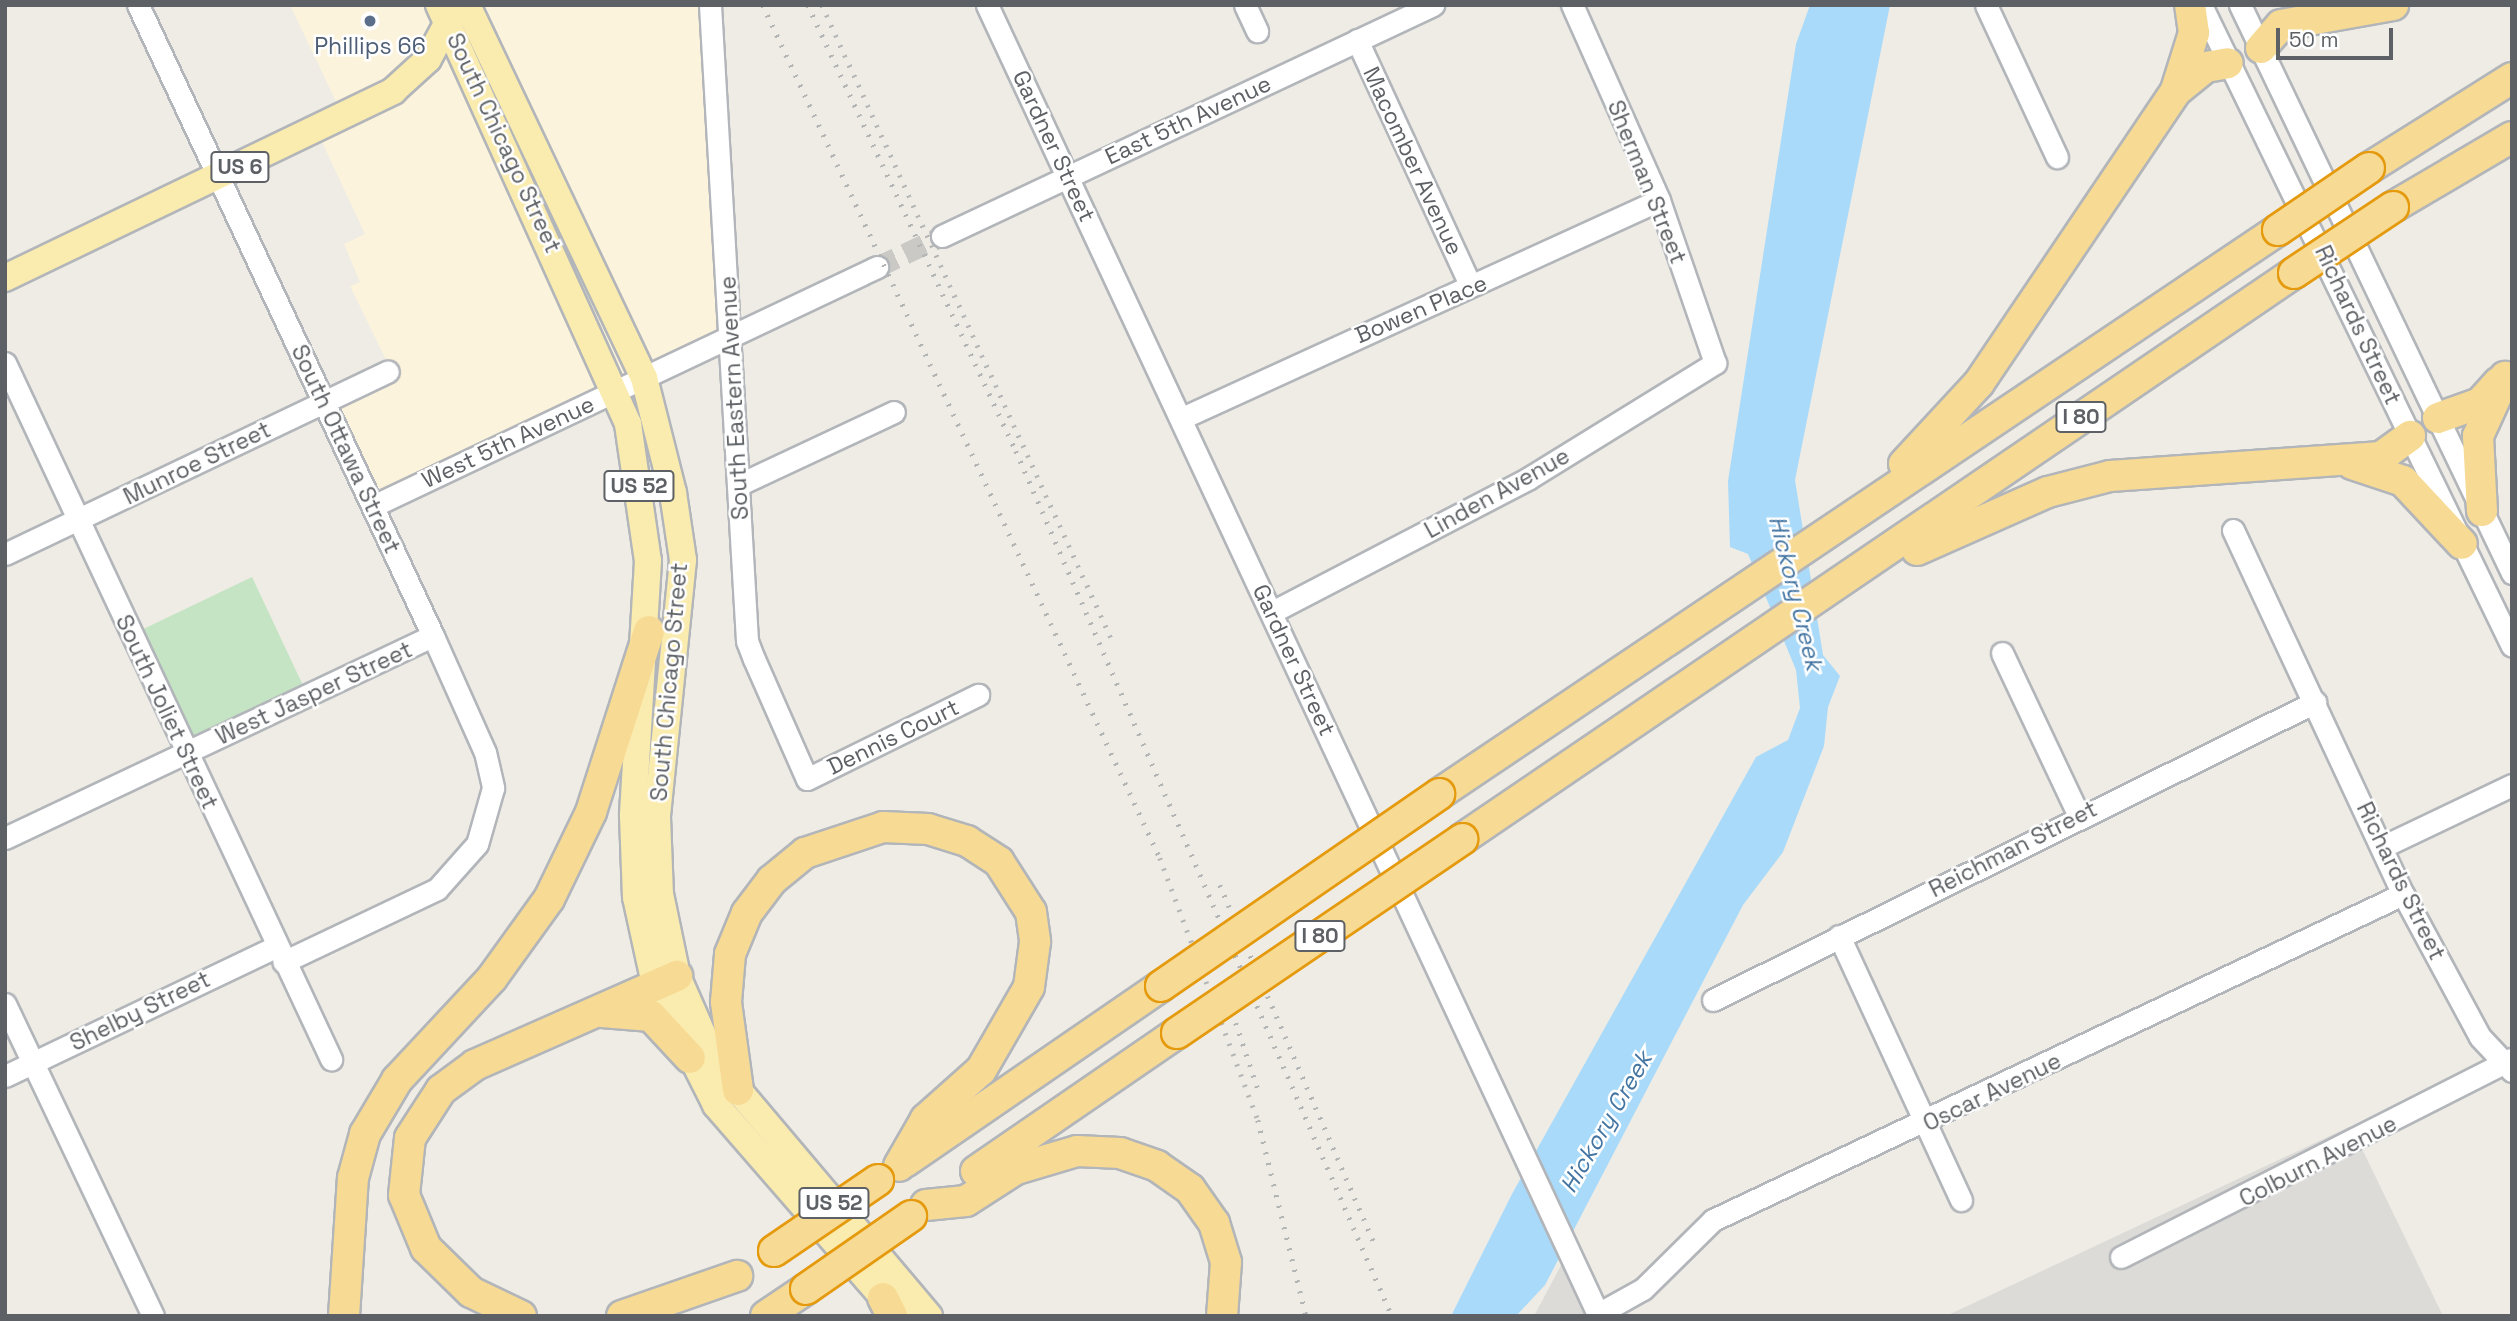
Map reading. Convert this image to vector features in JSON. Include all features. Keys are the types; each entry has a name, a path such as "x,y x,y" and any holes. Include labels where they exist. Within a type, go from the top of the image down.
{"highway":[{"path":"1856,509 1979,383 2176,91 2194,33 2190,5"},
{"path":"2284,5 2350,15"},
{"path":"2261,48 2281,25 2350,15 2393,5"},
{"path":"2176,91 2206,67 2228,63"},
{"name":"I 80","path":"677,1316 1856,509 2369,168 2512,78"},
{"name":"I 80","path":"784,1305 1177,1033 2294,273 2393,207 2512,137"},
{"path":"2438,418 2480,403 2508,371"},
{"path":"2482,511 2478,436 2508,371"},
{"path":"1870,564 1903,557 2048,492 2110,476 2381,457 2410,436"},
{"path":"2342,461 2403,481 2462,544"},
{"path":"344,1316 353,1178 365,1134 397,1080 492,978 549,899 591,812 649,631"},
{"path":"738,1090 726,1002 730,954 747,913 772,880 805,853 883,827 928,829 967,841 999,862 1031,912 1035,942 1029,987 981,1070 926,1119 889,1173"},
{"path":"521,1316 471,1292 426,1248 404,1195 405,1156 428,1105 458,1076 584,1015 666,980"},
{"path":"584,1015 617,1009 652,1016 690,1058"},
{"path":"919,1210 966,1201 1016,1169 1077,1151 1120,1153 1157,1166 1190,1189 1214,1223 1226,1262 1222,1316"},
{"path":"622,1316 737,1276"}],"main road":[{"name":"US 6","path":"5,278 393,91 428,59 453,10"},
{"name":"South Chicago Street","path":"453,10 644,378 673,493 683,561 657,817 666,980 738,1090 929,1316"},
{"name":"South Chicago Street","path":"453,10 617,390 638,482 649,631 633,816 636,897 690,1058 716,1105 892,1310"}],"street":[{"name":"South Ottawa Street","path":"138,5 485,752 493,788 477,845 437,889"},
{"name":"South Eastern Avenue","path":"710,5 747,641 807,779"},
{"name":"Gardner Street","path":"987,5 1272,612 1524,1166 1599,1315"},
{"path":"1245,5 1257,31"},
{"name":"East 5th Avenue","path":"943,236 1433,5"},
{"name":"Sherman Street","path":"1572,5 1659,200 1715,363"},
{"path":"1986,5 2057,157"},
{"name":"Richards Street","path":"2201,5 2512,646"},
{"name":"Richards Street","path":"2240,5 2512,573"},
{"name":"Macomber Avenue","path":"1357,40 1469,282"},
{"path":"2228,63 2261,48"},
{"name":"Bowen Place","path":"1182,418 1469,282 1495,276 1659,200"},
{"path":"644,378 877,267"},
{"name":"South Joliet Street","path":"5,363 279,954 331,1059"},
{"name":"Linden Avenue","path":"1272,612 1529,478 1715,363"},
{"name":"Munroe Street","path":"5,554 388,371"},
{"name":"West 5th Avenue","path":"373,506 644,378"},
{"path":"738,485 894,412"},
{"path":"2410,436 2438,418"},
{"name":"Richards Street","path":"2233,530 2403,894 2480,1037 2509,1065"},
{"name":"West Jasper Street","path":"5,838 433,636"},
{"path":"2002,653 2079,816"},
{"name":"Dennis Court","path":"807,779 978,695"},
{"name":"Reichman Street","path":"1713,1000 2079,816 2315,702"},
{"path":"2382,847 2512,785"},
{"name":"Shelby Street","path":"5,1076 279,954 437,889"},
{"name":"Oscar Avenue","path":"1599,1315 1643,1289 1713,1220 1926,1125 2403,894"},
{"path":"1839,936 1961,1200"},
{"path":"5,1004 153,1316"},
{"name":"Colburn Avenue","path":"2121,1257 2509,1065"}],"shaded area":[{"path":"290,5 704,5 727,333 376,501 328,404 392,372 350,286 360,282 344,244 365,234 315,127 342,114"},
{"path":"2351,1126 2443,1316 1946,1316"},
{"path":"1565,1258 1593,1316 1534,1316"}],"green space":[{"path":"252,577 307,694 187,751 133,634"}],"water":[{"name":"Hickory Creek","path":"1810,5 1890,5 1795,480 1823,655 1840,676 1828,707 1824,746 1783,852 1743,905 1545,1285 1516,1316 1451,1316 1512,1194 1756,757 1788,740 1800,708 1796,670 1748,554 1730,547 1728,481 1796,44"}],"tunnel":[{"path":"877,267 942,236"}],"railway":[{"path":"763,5 1160,858 1258,1120 1306,1316"},
{"path":"808,5 1016,451 1392,1316"},
{"path":"822,5 1113,642"},
{"path":"1220,885 1374,1242"},
{"path":"1229,1002 1260,1095"}],"place":[{"name":"Phillips 66","path":"370,21"}]}
